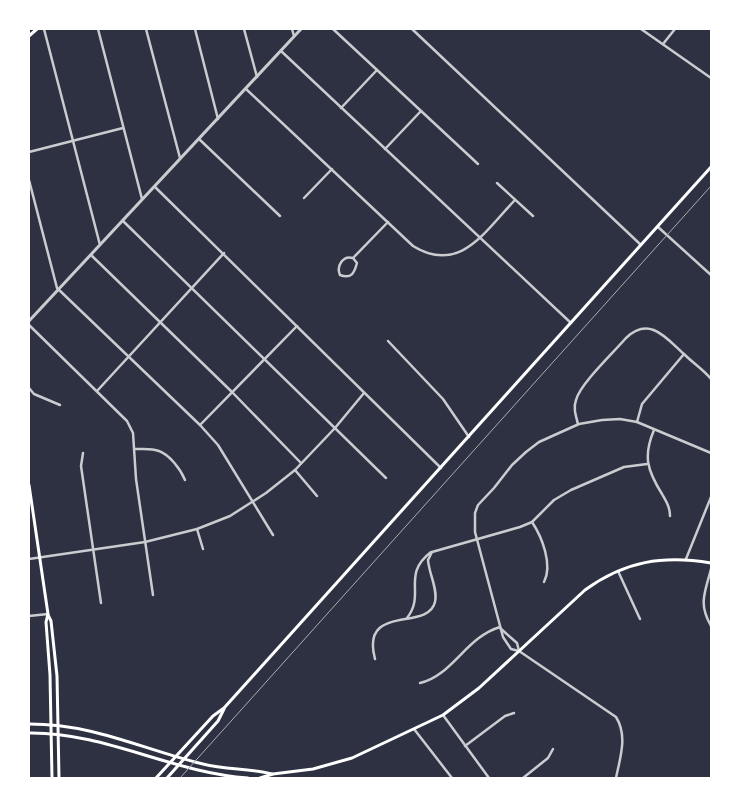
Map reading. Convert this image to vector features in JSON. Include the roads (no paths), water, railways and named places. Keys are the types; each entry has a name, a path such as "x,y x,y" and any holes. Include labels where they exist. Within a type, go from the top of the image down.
{"main road":[{"path":"29,36 37,29"},
{"path":"156,778 213,716 224,708 711,167"},
{"path":"29,485 30,503 56,659 59,778"},
{"path":"260,778 313,769 352,758 443,715 479,688 585,590 618,571 653,560 686,559 711,563"},
{"path":"48,614 46,622 52,778"},
{"path":"167,778 218,721 224,708"},
{"path":"29,724 51,724 108,734 176,757 212,766 260,771 274,776"},
{"path":"29,733 58,734 93,740 212,774 248,778"}],"street":[{"path":"44,29 100,246"},
{"path":"98,29 142,200"},
{"path":"146,29 181,159"},
{"path":"195,29 218,119"},
{"path":"244,29 257,77"},
{"path":"292,29 294,36"},
{"path":"153,595 136,479 133,432 127,421 29,323 301,29"},
{"path":"333,29 478,164"},
{"path":"412,29 642,245"},
{"path":"641,29 711,78"},
{"path":"663,44 675,29"},
{"path":"281,51 571,323"},
{"path":"342,108 377,70"},
{"path":"246,89 413,246 432,255 445,256 469,247 515,200"},
{"path":"386,149 421,111"},
{"path":"29,152 123,128"},
{"path":"199,140 280,216"},
{"path":"304,198 332,169"},
{"path":"29,180 54,282 218,445 273,536"},
{"path":"497,183 533,216"},
{"path":"155,187 441,468"},
{"path":"123,221 386,478"},
{"path":"353,258 357,263 355,271 348,277 340,275 338,270 339,264 344,259 353,258 388,222"},
{"path":"658,227 711,275"},
{"path":"97,391 224,253"},
{"path":"91,255 302,463"},
{"path":"200,425 298,326"},
{"path":"578,424 575,401 580,390 632,332 646,329 659,332 711,379"},
{"path":"388,341 443,399 469,437"},
{"path":"637,422 642,404 684,354"},
{"path":"29,388 34,394 60,405"},
{"path":"29,559 145,542 197,529 221,520 254,502 295,470 335,428 364,392"},
{"path":"29,396 34,394"},
{"path":"616,778 623,735 621,725 616,717 519,651 511,649 503,637 477,539 475,514 478,505 512,466 539,442 578,424 611,419 637,422 711,453"},
{"path":"654,430 648,448 647,464 654,481 668,504 670,516"},
{"path":"135,449 152,449 163,453 180,469 185,480"},
{"path":"83,454 81,466 101,603"},
{"path":"406,618 413,610 415,604 416,569 423,558 432,552 520,528 532,522 554,500 571,490 624,467 647,464"},
{"path":"295,470 317,496"},
{"path":"686,559 711,498"},
{"path":"532,522 542,538 544,547 547,571 544,582"},
{"path":"197,529 203,549"},
{"path":"375,659 372,644 378,630 387,624 422,615 431,610 435,604 434,587 428,560 432,552"},
{"path":"711,569 703,598 704,613 711,626"},
{"path":"618,571 640,619"},
{"path":"29,616 48,614"},
{"path":"500,627 517,643 519,651"},
{"path":"420,683 428,681 440,673 480,636 500,627"},
{"path":"465,746 505,716 514,713"},
{"path":"443,715 489,778"},
{"path":"414,730 452,778"},
{"path":"522,778 548,758 553,749"}],"railway":[{"path":"180,778 711,186"}]}
